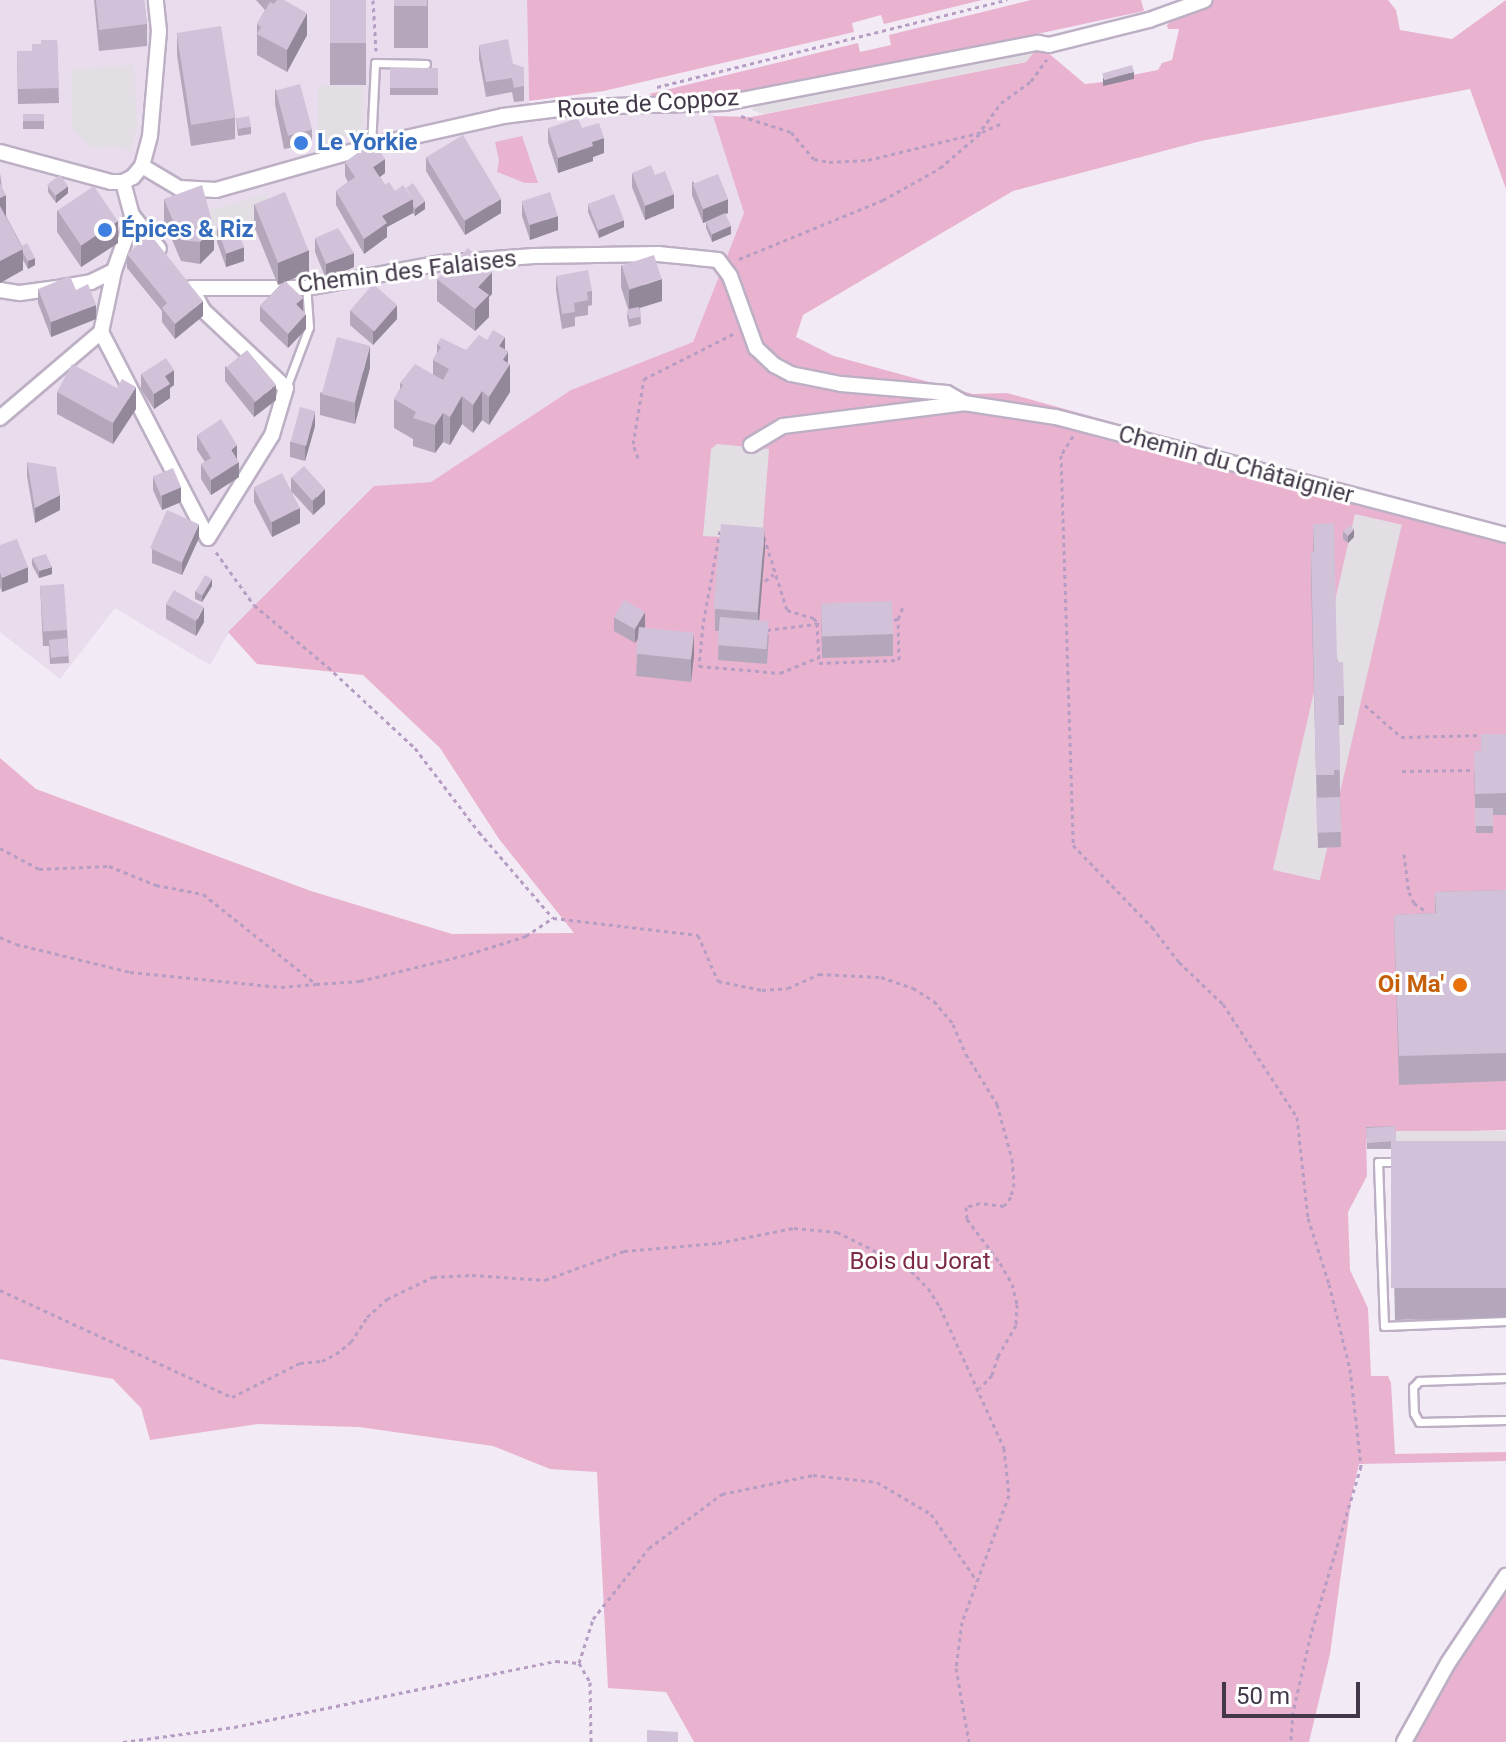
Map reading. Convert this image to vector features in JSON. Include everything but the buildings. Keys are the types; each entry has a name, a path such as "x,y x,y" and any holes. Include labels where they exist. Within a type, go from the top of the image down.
{"street":[{"path":"123,182 142,166 153,109 159,31 156,0"},
{"name":"Route de Coppoz","path":"142,166 179,188 207,191 453,127 574,107 725,103 1038,43 1049,45 1149,20 1205,0"},
{"path":"0,152 123,182"},
{"path":"123,182 132,215 182,277 203,310 286,388 272,435 208,538"},
{"path":"0,418 101,332 114,271 132,215"},
{"name":"Chemin des Falaises","path":"182,277 306,288 441,263 510,257 658,254 722,264"},
{"name":"Chemin du Châtaignier","path":"722,264 748,328 764,357 791,374 841,384 947,393 964,403"},
{"path":"1,292 20,293 91,282 114,271"},
{"path":"101,332 208,538"},
{"name":"Chemin du Châtaignier","path":"751,445 783,426 964,403 1081,423 1506,535"},
{"path":"1404,1742 1460,1643 1506,1576"}],"lane":[{"path":"371,147 375,63 426,64"},
{"path":"286,388 309,327 306,288"},
{"path":"1410,1161 1378,1162 1384,1326 1506,1321"},
{"path":"1506,1378 1419,1381 1413,1387 1414,1413 1419,1422 1506,1420"}],"path":[{"path":"373,0 377,24 375,63"},
{"path":"645,90 1007,0"},
{"path":"722,264 883,200 940,168 982,132 988,118 1031,81 1048,58"},
{"path":"725,103 738,116 791,132 814,159 829,162 868,160 982,132 1000,124"},
{"path":"638,458 633,444 644,379 748,328"},
{"path":"1081,423 1061,455 1073,845 1152,927 1179,962 1223,1004 1297,1117 1308,1218 1333,1298 1359,1425 1361,1466 1311,1634 1293,1712 1291,1742"},
{"path":"720,531 699,666 780,673 819,657"},
{"path":"754,535 765,537 787,610 814,618 817,623 819,663 899,660 898,619 904,604"},
{"path":"208,538 233,579 254,605 328,667 415,748 479,832 553,918"},
{"path":"765,581 774,574"},
{"path":"884,620 898,619"},
{"path":"760,629 775,631 831,622"},
{"path":"1365,705 1401,737 1491,734"},
{"path":"1402,771 1472,770"},
{"path":"0,848 39,869 109,866 156,885 203,894 316,984"},
{"path":"1404,854 1409,892 1414,903 1424,910"},
{"path":"0,937 16,944 130,972 281,987 360,981 469,954 526,936 553,918 698,935 718,981 762,990 788,988 819,974 881,977 924,994 953,1024 966,1054 997,1104 1008,1137 1014,1183 1011,1197 1004,1206 980,1203 966,1207 967,1219 1012,1284 1017,1304 1016,1325 998,1356 992,1375 979,1389"},
{"path":"0,1290 232,1397 300,1363 322,1361 336,1354 351,1342 367,1317 405,1288 452,1275 545,1280 603,1257 644,1247 718,1243 794,1228 826,1230 866,1246 921,1279 940,1307 1004,1448 1009,1495 962,1622 956,1668 969,1742"},
{"path":"591,1742 590,1682 579,1663 593,1619 649,1548 722,1494 813,1475 877,1482 931,1514 977,1581"},
{"path":"123,1742 234,1727 556,1661 579,1663"}],"shaded area":[{"path":"0,0 527,0 529,112 710,105 744,213 693,342 571,390 431,482 374,486 229,632 210,665 115,608 60,679 0,632"},
{"path":"1037,48 1026,62 763,114 752,110 760,96"},
{"path":"134,65 137,125 131,153 121,147 92,149 72,129 71,69"},
{"path":"318,86 364,86 363,131 318,146"},
{"path":"267,194 269,205 279,216 213,240 204,212"},
{"path":"717,444 769,449 762,539 703,536 711,449"},
{"path":"1355,514 1402,525 1320,880 1273,870"},
{"path":"1396,1131 1506,1131 1506,1145 1396,1145"}],"green space":[{"path":"527,0 982,0 884,24 881,15 852,23 854,32 604,91 529,101"},
{"path":"1031,0 1141,0 1144,11 805,84 723,93 718,97 665,96 660,101 649,94 858,43 860,52 891,45 889,35"},
{"name":"Bois du Jorat","path":"1205,0 1388,0 1396,10 1400,30 1452,39 1506,0 1506,189 1470,89 1201,141 1013,191 803,315 796,337 834,356 973,394 1007,393 1441,513 1506,526 1506,1130 1366,1134 1367,1176 1348,1212 1350,1270 1368,1308 1371,1376 1388,1376 1391,1383 1395,1454 1506,1452 1506,1461 1359,1464 1330,1654 1309,1742 694,1742 666,1692 608,1688 597,1472 550,1469 493,1446 359,1427 257,1424 150,1440 141,1408 113,1379 0,1359 0,758 36,789 311,891 452,934 574,933 499,839 440,748 363,675 257,664 228,632 374,486 431,482 571,390 693,342 744,213 713,116 751,117 1026,62 1037,48 1046,51 1085,84 1103,82 1104,85 1133,79 1132,75 1158,70 1162,63 1172,60 1179,29 1168,29 1167,25 1187,5"},
{"path":"522,136 538,183 525,183 497,172 499,160 495,142"},
{"path":"1506,1576 1506,1742 1404,1742"}],"place":[{"name":"Le Yorkie","path":"301,143"},
{"name":"Épices & Riz","path":"105,230"},
{"name":"Oi Ma'","path":"1460,985"}]}
